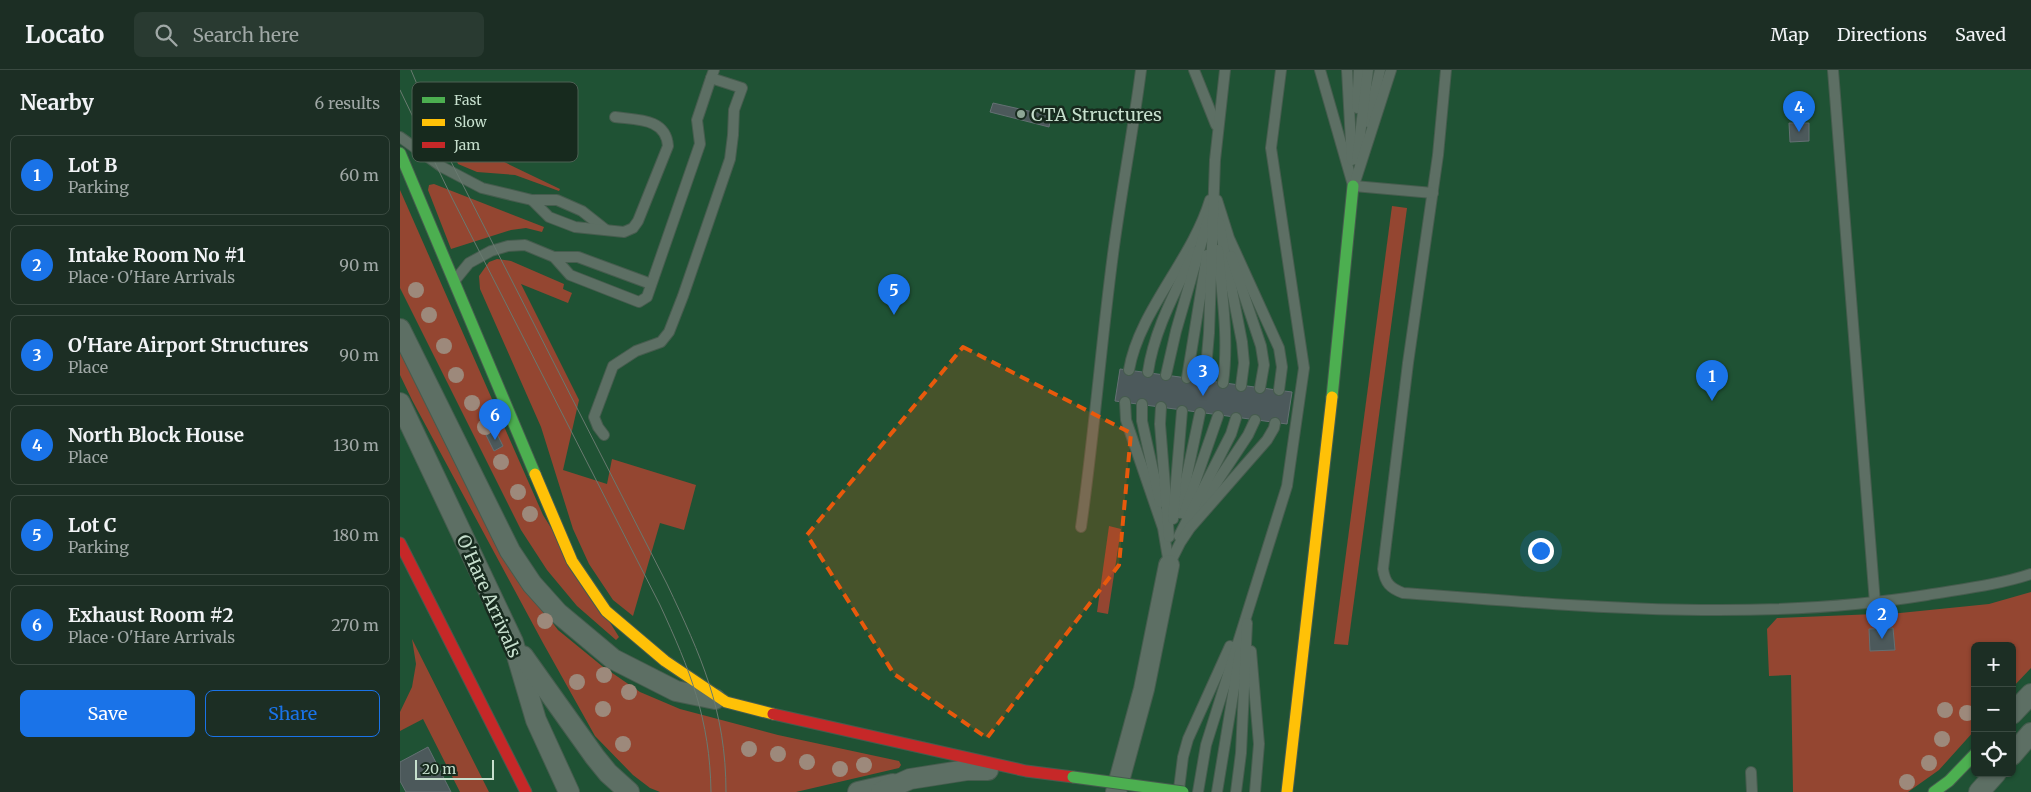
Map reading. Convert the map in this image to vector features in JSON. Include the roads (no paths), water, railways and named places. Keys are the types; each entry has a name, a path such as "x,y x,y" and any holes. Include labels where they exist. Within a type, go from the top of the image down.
{"street":[{"path":"400,153 572,561 606,611 665,661 726,702"},
{"path":"1287,792 1353,186"},
{"path":"400,330 510,551 532,584 558,614 614,659 676,691 835,729 1026,771 1183,792"},
{"name":"O'Hare Arrivals","path":"400,403 513,642 536,720 569,792"},
{"path":"400,543 526,792"},
{"path":"1129,792 1144,689 1169,565"},
{"path":"513,642 594,757 629,792"},
{"path":"1116,792 1144,689"},
{"path":"2016,710 2031,694"},
{"path":"2016,750 2031,733"},
{"path":"1934,792 1949,781 1971,758"},
{"path":"858,792 910,779 967,770 1026,771"},
{"path":"1979,792 1992,777"},
{"path":"881,792 910,779"}],"lane":[{"path":"1081,527 1113,251 1141,70"},
{"path":"1194,70 1213,112 1217,129"},
{"path":"1205,380 1209,333 1217,129 1225,70"},
{"path":"1198,792 1206,746 1289,475 1304,368 1271,148 1281,70"},
{"path":"1320,70 1353,186"},
{"path":"1347,70 1353,186"},
{"path":"1353,186 1359,70"},
{"path":"1353,186 1368,70"},
{"path":"1353,186 1380,70"},
{"path":"1353,186 1391,70"},
{"path":"1446,70 1433,193 1407,372 1383,569 1384,580 1393,589 1403,593 1620,609 1753,609 1875,603 2009,581 2031,574"},
{"path":"1833,70 1875,603"},
{"path":"554,257 570,275 638,302 646,297 700,144 697,120 713,74 742,88 734,110 734,135 730,159 669,332 661,342 636,350 613,366 594,416 604,435"},
{"path":"532,200 549,217 575,226 624,232 633,228 638,221 668,146 667,136 650,122 615,117"},
{"path":"400,136 412,145"},
{"path":"435,162 482,188 532,200 557,200 582,211 607,231"},
{"path":"1353,186 1433,193"},
{"path":"1129,370 1132,352 1142,329 1195,239 1214,187"},
{"path":"1148,372 1151,351 1199,240 1214,187"},
{"path":"1166,375 1176,331 1203,242 1214,187"},
{"path":"1187,378 1209,241 1214,187"},
{"path":"1214,187 1225,335 1226,361 1223,383"},
{"path":"1214,187 1220,233 1242,342 1244,363 1241,386"},
{"path":"1214,187 1226,240 1260,346 1264,365 1260,388"},
{"path":"1214,187 1229,238 1279,348 1282,367 1279,390"},
{"path":"454,280 469,263 491,251 508,246 525,245 554,257 578,257 651,284"},
{"path":"1125,402 1126,420 1163,528 1169,565"},
{"path":"1142,404 1142,421 1165,526 1169,565"},
{"path":"1161,407 1160,424 1169,526 1169,565"},
{"path":"1169,565 1182,410"},
{"path":"1169,565 1200,413"},
{"path":"1169,565 1180,525 1218,416"},
{"path":"1169,565 1177,541 1231,434 1236,418"},
{"path":"1169,565 1187,527 1248,436 1255,420"},
{"path":"1169,565 1190,528 1267,440 1274,428 1274,423"},
{"path":"1179,792 1183,757 1188,739 1252,597"},
{"path":"1217,792 1244,626 1252,597"},
{"path":"1236,792 1241,753 1247,626 1252,597"},
{"path":"1252,597 1249,625 1259,744 1256,792"},
{"path":"1751,772 1752,792"}],"tram line":[{"path":"411,70 416,82"},
{"path":"400,90 412,115"},
{"path":"435,162 671,629 689,673 702,718 707,741 711,792"},
{"path":"451,162 667,584 691,635 709,684 722,735 726,792"}],"place":[{"name":"CTA Structures","path":"1021,114"},
{"name":"North Block House","path":"1799,132"},
{"name":"Lot C","path":"894,315"},
{"name":"O'Hare Airport Structures","path":"1203,396"},
{"name":"Lot B","path":"1712,401"},
{"name":"Exhaust Room #2","path":"495,440"},
{"name":"Intake Room No #1","path":"1882,639"}]}
